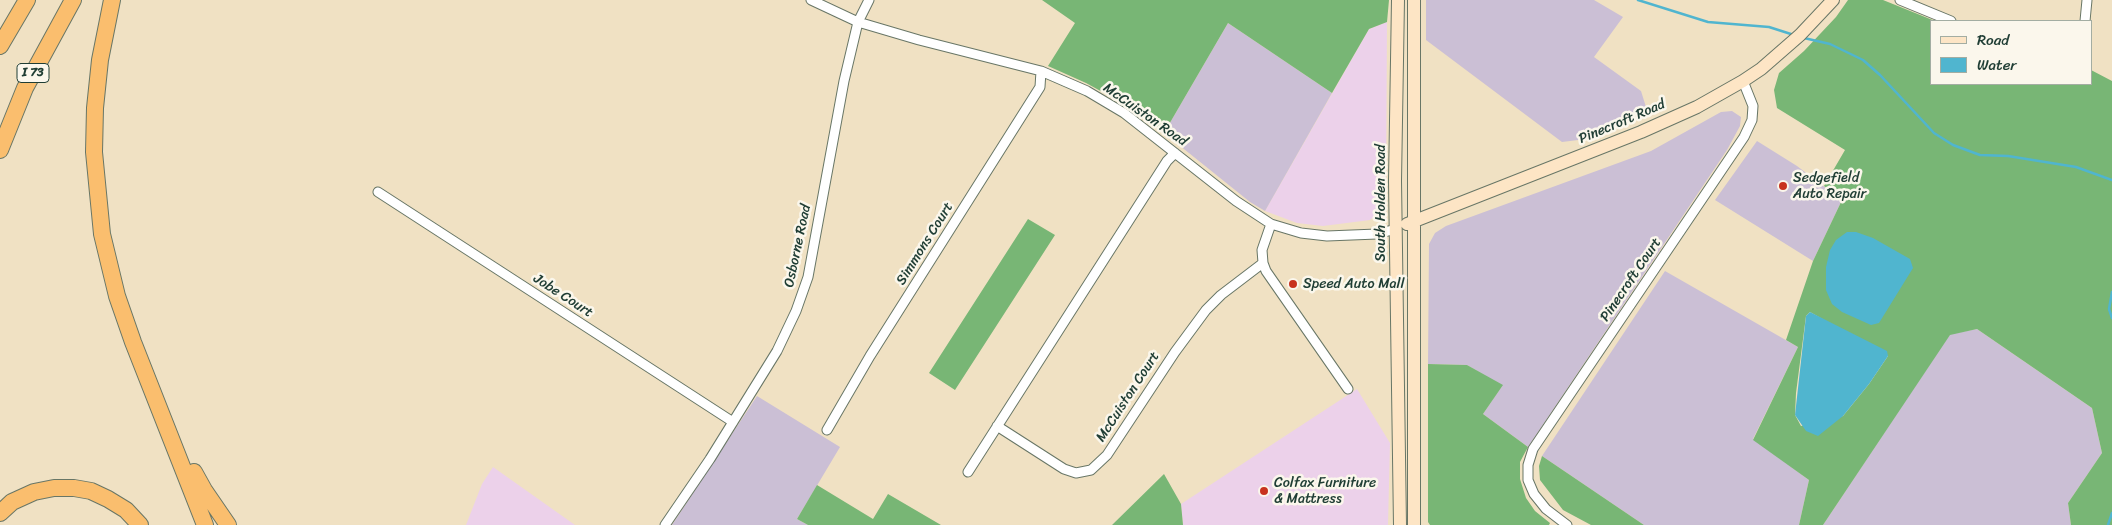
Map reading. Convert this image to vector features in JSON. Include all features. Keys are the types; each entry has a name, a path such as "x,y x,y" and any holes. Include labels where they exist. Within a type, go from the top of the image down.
{"highway":[{"path":"1,43 27,0"},
{"name":"I 73","path":"0,150 26,88 73,0"},
{"path":"112,0 100,60 95,108 94,152 97,201 102,234 117,296 205,525"},
{"path":"161,413 176,436 204,490 228,525"},
{"path":"0,513 12,502 34,492 54,488 74,488 91,491 108,498 126,510 140,525"}],"main road":[{"name":"South Holden Road","path":"1398,0 1396,228 1400,525"},
{"path":"1414,0 1414,525"},
{"name":"Pinecroft Road","path":"1396,228 1642,132 1697,106 1744,81 1798,37 1833,0"}],"street":[{"name":"McCuiston Road","path":"811,0 858,22 919,40 1041,71 1106,102 1236,201 1272,224 1301,233 1328,236 1377,234 1396,228"},
{"name":"Osborne Road","path":"665,525 777,352 796,311 808,277 844,81 858,22 869,0"},
{"path":"1900,0 1949,20"},
{"path":"2085,20 2087,0"},
{"name":"Simmons Court","path":"827,430 870,356 1040,87 1041,71"},
{"name":"Pinecroft Court","path":"1567,525 1546,509 1534,494 1528,480 1528,466 1533,449 1744,137 1752,120 1753,106 1744,81"},
{"path":"968,472 1167,160 1175,153"},
{"name":"Jobe Court","path":"378,192 733,422"},
{"path":"1272,224 1264,243 1263,263 1271,279 1348,389"},
{"name":"McCuiston Court","path":"997,426 1064,469 1076,473 1091,470 1107,455 1175,352 1206,310 1221,295 1263,263"}],"shaded area":[{"path":"1426,0 1594,0 1623,17 1594,57 1641,91 1646,107 1578,140 1562,142 1426,40"},
{"path":"1387,22 1386,202 1383,210 1370,220 1323,226 1297,223 1265,211 1369,29"},
{"path":"1228,23 1332,93 1265,211 1250,202 1164,133"},
{"path":"1732,111 1741,117 1740,126 1727,150 1528,447 1483,414 1502,386 1467,365 1428,364 1429,244 1435,233 1446,226 1651,151 1721,112"},
{"path":"1757,141 1797,166 1842,200 1813,261 1715,200"},
{"path":"1665,271 1798,347 1753,439 1809,480 1799,525 1644,525 1542,456"},
{"path":"1977,329 2092,408 2102,453 2068,503 2071,525 1823,525 1950,334"},
{"path":"1357,389 1390,443 1388,525 1183,525 1181,504"},
{"path":"757,396 840,447 797,519 808,525 672,525"},
{"path":"493,467 575,525 466,525 482,484"}],"green space":[{"path":"1042,0 1389,0 1387,22 1369,29 1332,93 1228,23 1164,133 1126,105 1086,83 1048,66 1075,23"},
{"path":"1848,0 1883,0 1933,20 1930,20 1930,85 2092,85 2092,71 2112,81 2112,525 2071,525 2068,503 2102,453 2092,408 1977,329 1950,335 1823,525 1799,525 1809,480 1753,440 1798,347 1786,340 1813,261 1842,200 1824,186 1845,150 1777,108 1774,90 1779,73 1804,51 1836,17","holes":["1810,312 1888,356 1869,384 1843,416 1801,426 1795,415 1796,393 1806,316"]},
{"path":"1028,219 1055,235 955,390 929,373"},
{"path":"1428,364 1467,365 1503,385 1483,414 1528,447 1520,462 1520,479 1526,498 1535,511 1550,523 1549,525 1430,525 1428,522"},
{"path":"1542,456 1644,525 1591,525 1563,510 1540,480 1539,466"},
{"path":"1164,474 1181,504 1183,525 1112,525"},
{"path":"817,485 873,519 888,494 941,525 808,525 797,519"}],"water":[{"path":"1847,232 1856,232 1873,238 1910,259 1913,268 1879,323 1871,325 1842,312 1832,304 1826,290 1826,267 1830,250 1836,240"},
{"path":"1810,312 1887,351 1888,356 1869,384 1843,416 1818,436 1806,431 1795,415 1806,316"}],"waterway":[{"path":"1638,0 1708,22 1769,27 1794,35"},
{"path":"1804,38 1830,44 1863,60 1880,75 1934,133 1953,145 1980,155 2008,156 2076,167 2112,180"},
{"path":"2112,292 2109,309 2112,318"},
{"path":"2108,525 2112,513"}],"place":[{"name":"Sedgefield Auto Repair","path":"1783,186"},
{"name":"Speed Auto Mall","path":"1293,284"},
{"name":"Colfax Furniture & Mattress","path":"1264,491"}]}
